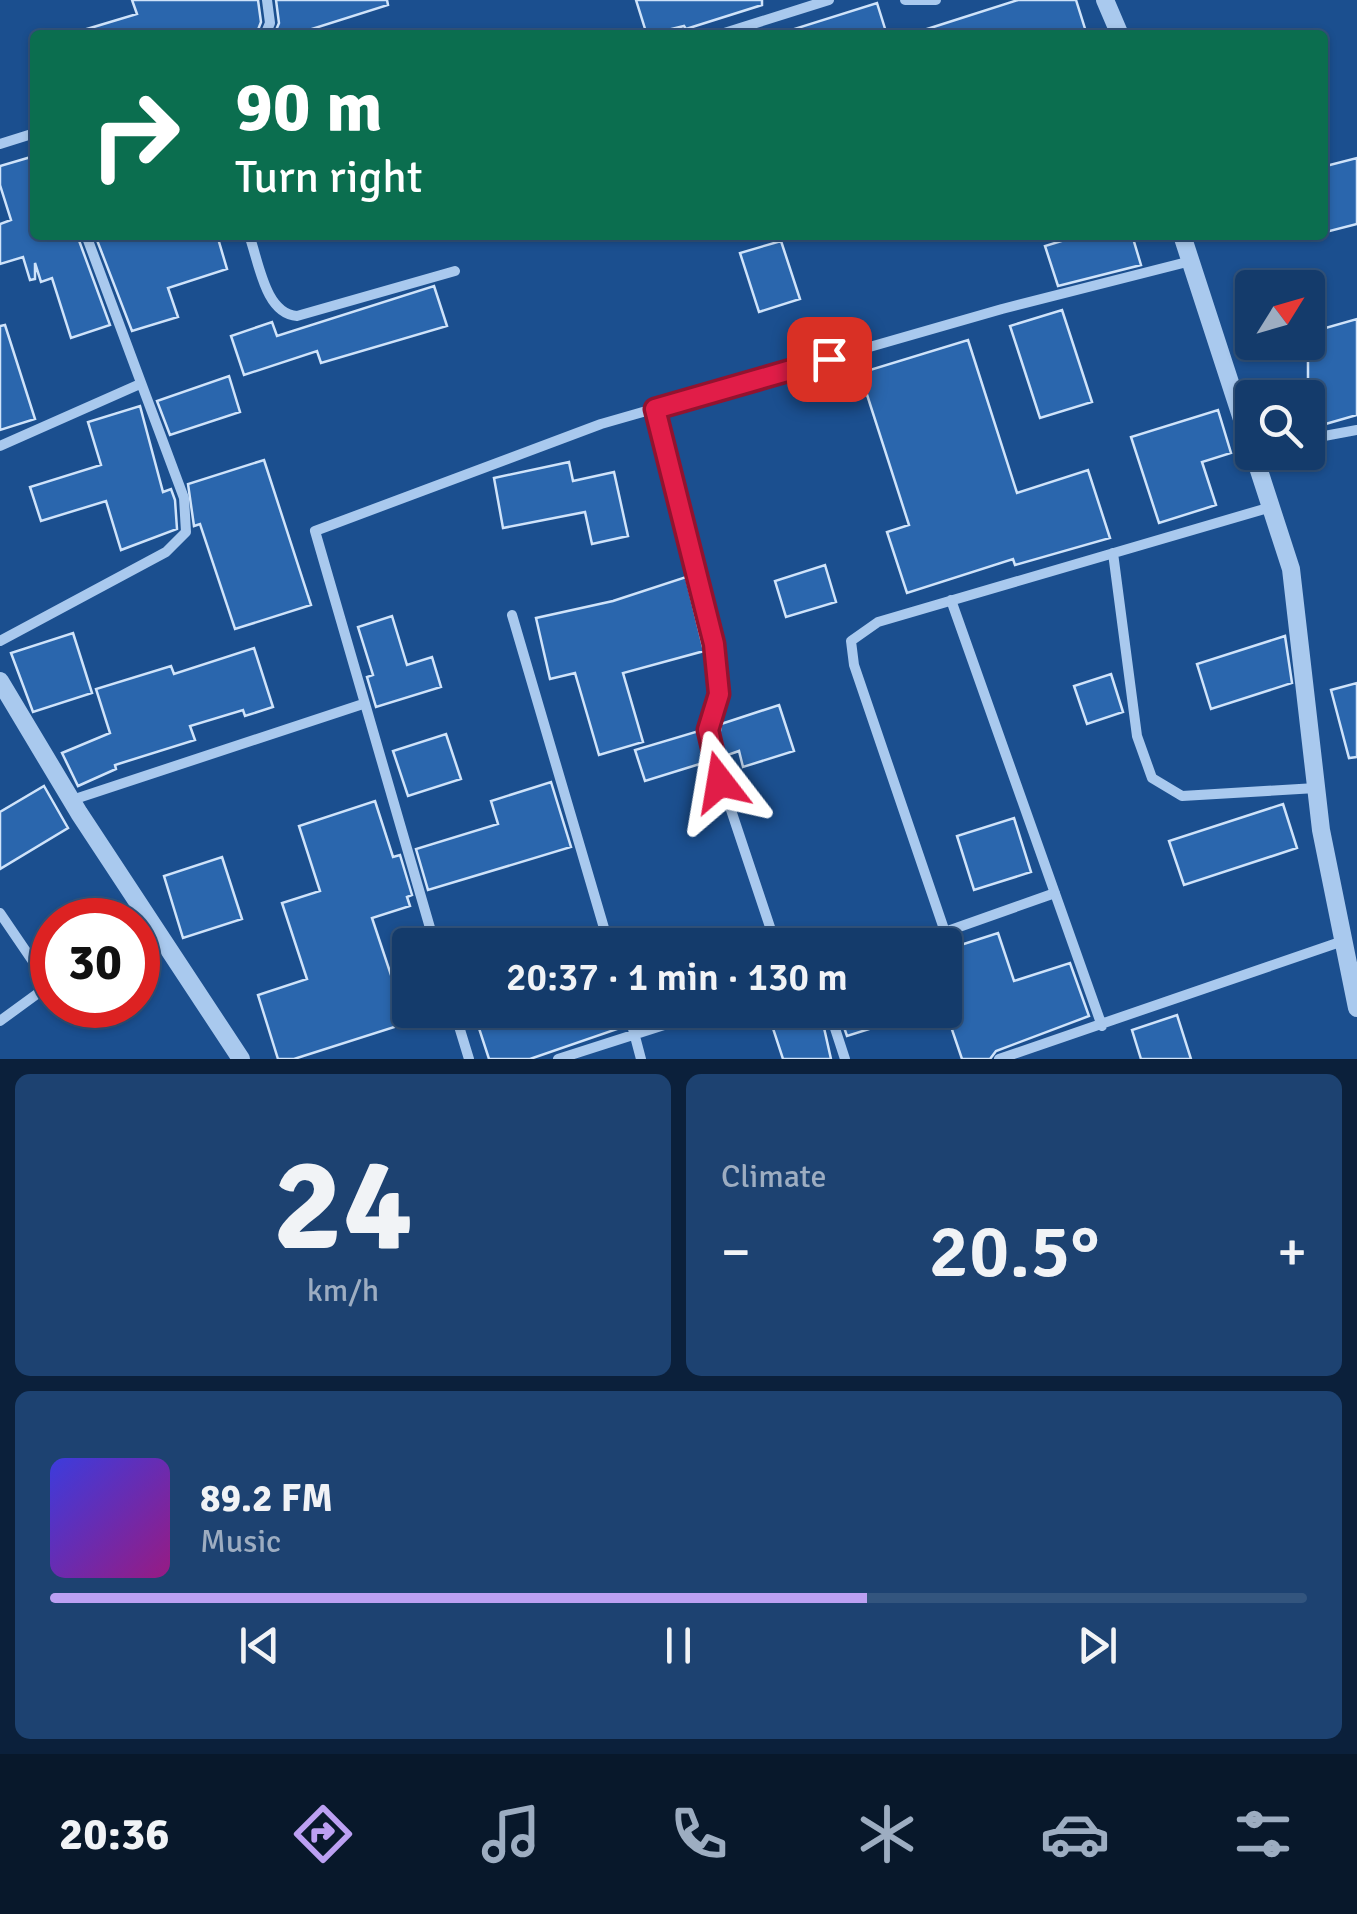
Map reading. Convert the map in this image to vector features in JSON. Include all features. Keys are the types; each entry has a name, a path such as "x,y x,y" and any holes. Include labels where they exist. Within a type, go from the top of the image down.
{"street":[{"path":"266,30 270,23 267,0"},
{"path":"734,30 829,0"},
{"path":"905,0 936,0"},
{"path":"1105,0 1118,30"},
{"path":"0,144 30,135"},
{"path":"0,641 166,552 186,532 184,498 88,240"},
{"path":"251,240 274,306 284,315 297,316 455,271"},
{"path":"1184,240 1235,396"},
{"path":"430,928 315,531 532,446 1002,309 1191,262"},
{"path":"0,446 140,384"},
{"path":"655,409 714,644 719,694 708,730 708,744 770,928"},
{"path":"1325,436 1357,430"},
{"path":"1259,470 1291,569 1316,788 1357,1008"},
{"path":"944,928 854,665 851,641 878,622 1271,507"},
{"path":"1113,553 1137,736 1152,778 1182,796 1316,788"},
{"path":"951,600 1102,1026"},
{"path":"512,615 603,928"},
{"path":"0,681 130,898"},
{"path":"72,800 363,704"},
{"path":"956,928 1055,893"},
{"path":"0,913 30,955"},
{"path":"1000,1059 1344,941"},
{"path":"160,944 240,1059"},
{"path":"0,1021 30,999"},
{"path":"460,1028 469,1059"},
{"path":"633,1028 641,1059"},
{"path":"558,1059 654,1028"},
{"path":"835,1028 845,1059"}],"building":[{"path":"132,0 258,0 261,22 258,30 87,30 137,14"},
{"path":"276,0 387,0 388,5 309,30 276,30"},
{"path":"636,0 762,0 762,5 686,29 684,26 645,30"},
{"path":"1018,0 1076,0 1085,30 924,30"},
{"path":"877,3 885,30 791,30"},
{"path":"30,157 30,240 79,240 110,325 71,338 52,278 41,282 35,263 35,279 30,280 23,257 0,264 0,224 11,220 0,185 0,166"},
{"path":"1357,158 1357,224 1328,231 1328,165"},
{"path":"97,240 218,240 227,269 168,288 178,317 132,331"},
{"path":"1065,240 1134,240 1141,265 1058,286 1045,246"},
{"path":"781,241 800,299 759,312 740,253"},
{"path":"434,286 447,326 321,363 317,351 244,375 231,336 272,322 277,336"},
{"path":"1062,310 1092,402 1040,418 1010,326"},
{"path":"1357,319 1357,415 1325,424 1325,380 1308,380 1308,360 1325,360 1325,328"},
{"path":"5,325 35,419 0,430 0,326"},
{"path":"968,340 1017,493 1088,470 1110,538 1015,565 1013,559 907,593 887,532 909,525 860,373"},
{"path":"229,376 240,412 170,435 157,401"},
{"path":"140,406 163,492 171,489 175,500 177,529 121,550 106,501 41,521 30,487 101,465 88,422"},
{"path":"1218,410 1231,453 1202,462 1216,505 1159,523 1131,437"},
{"path":"264,460 311,605 235,629 200,524 194,526 188,484"},
{"path":"569,462 573,481 614,472 628,536 592,544 585,512 503,528 494,478"},
{"path":"825,565 836,602 786,617 775,581"},
{"path":"686,577 704,651 623,673 643,742 599,755 575,673 550,679 536,618 613,601"},
{"path":"392,616 407,665 432,657 441,687 376,707 367,677 373,675 358,627"},
{"path":"73,633 92,693 33,712 11,653"},
{"path":"1285,636 1292,683 1211,709 1197,664"},
{"path":"254,648 273,707 245,716 243,710 190,726 195,740 115,765 116,769 78,786 62,753 110,733 96,689 171,666 174,674"},
{"path":"1111,674 1123,712 1087,724 1074,686"},
{"path":"1357,683 1357,757 1349,758 1331,690"},
{"path":"779,705 794,751 743,767 739,751 722,757 718,743 721,724"},
{"path":"702,730 706,762 645,781 635,750"},
{"path":"446,734 461,779 408,796 393,751"},
{"path":"551,782 571,847 428,890 416,849 498,824 491,801"},
{"path":"44,786 68,828 0,869 0,812"},
{"path":"375,801 393,857 400,855 412,895 407,897 410,906 372,918 392,978 392,1028 294,1059 278,1059 258,995 307,979 282,903 320,891 299,826"},
{"path":"1283,804 1297,848 1184,885 1169,841"},
{"path":"1014,818 1031,872 974,890 957,836"},
{"path":"222,857 242,919 183,938 164,876"},
{"path":"998,933 1014,981 1070,963 1089,1016 996,1051 990,1059 962,1059 951,1028 962,1028 962,945"},
{"path":"1177,1015 1191,1059 1141,1059 1132,1030"},
{"path":"479,1028 620,1028 530,1059 489,1059"},
{"path":"773,1028 824,1028 831,1059 783,1059"},
{"path":"844,1028 873,1028 847,1036"}],"route":[{"path":"720,782 708,744 708,730 719,694 714,644 655,409 829,359"}]}
